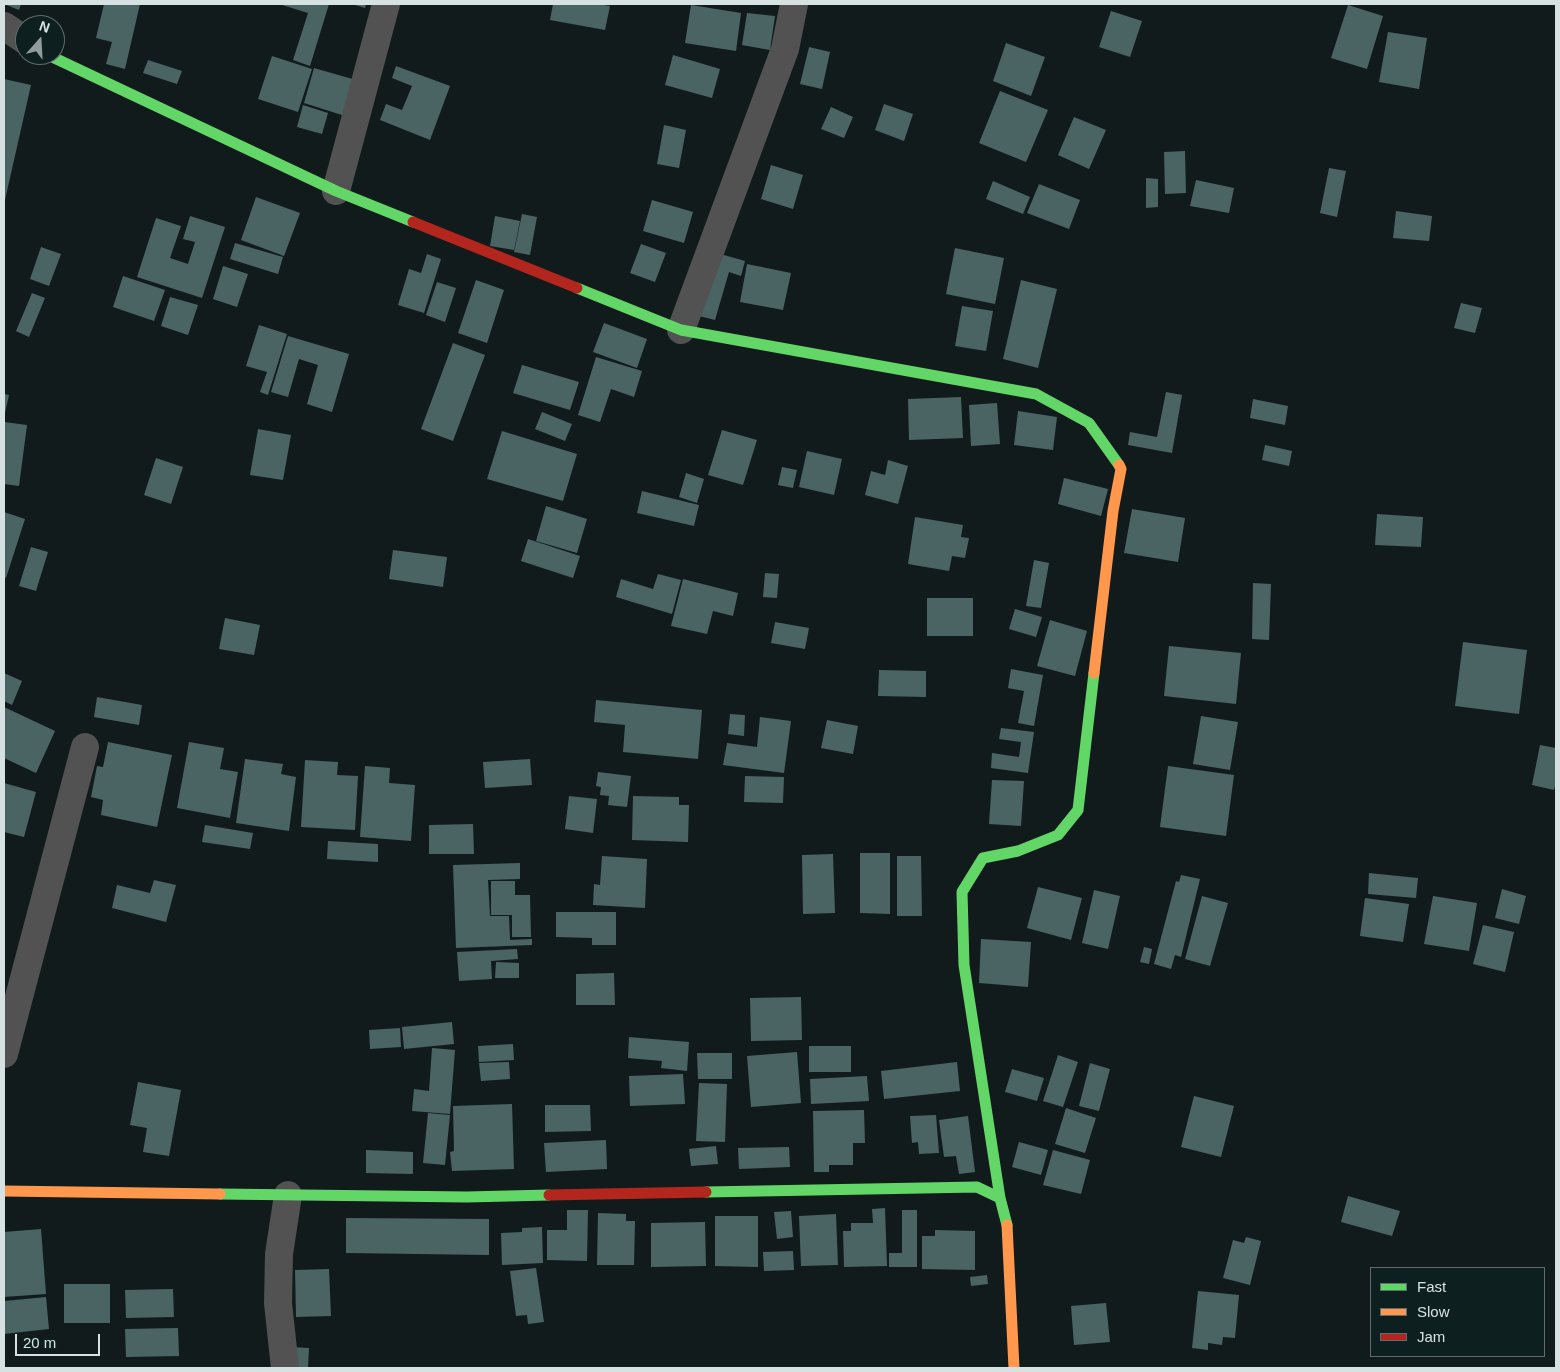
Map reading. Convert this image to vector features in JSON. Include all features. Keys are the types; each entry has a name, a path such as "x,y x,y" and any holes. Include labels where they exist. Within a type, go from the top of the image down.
{"street":[{"path":"336,191 386,4"},
{"path":"681,330 785,49 794,4"},
{"path":"4,26 15,33"},
{"path":"65,63 336,191 681,330 1036,394 1089,423 1121,469 1113,511 1078,810 1058,835 1018,851 983,858 962,892 964,964 1000,1198 1008,1229 1014,1368"},
{"path":"4,1054 85,747"},
{"path":"4,1191 467,1198 977,1186 1000,1198"},
{"path":"285,1368 278,1293 279,1254 288,1194"}],"building":[{"path":"4,4 21,4 19,10"},
{"path":"104,4 140,4 125,69 106,64 112,42 96,38"},
{"path":"279,4 329,4 310,66 293,60 308,13"},
{"path":"352,4 366,4 365,8"},
{"path":"553,4 597,4 610,6 605,30 550,20"},
{"path":"691,5 741,13 736,51 685,43"},
{"path":"1348,5 1383,16 1367,69 1331,58"},
{"path":"1111,11 1142,21 1130,57 1099,47"},
{"path":"747,13 775,16 770,50 742,45"},
{"path":"1388,32 1427,38 1419,89 1379,82"},
{"path":"1006,43 1045,57 1031,96 993,81"},
{"path":"809,47 830,52 822,89 800,84"},
{"path":"673,55 720,69 712,98 665,85"},
{"path":"272,56 312,69 298,112 258,99"},
{"path":"148,60 182,71 177,84 143,73"},
{"path":"396,66 450,86 430,140 380,120 386,104 402,110 412,86 392,78"},
{"path":"314,68 356,80 345,116 304,103"},
{"path":"4,79 31,85 5,200 4,200"},
{"path":"1000,91 1048,110 1026,162 979,143"},
{"path":"884,104 913,114 904,141 875,130"},
{"path":"303,105 328,113 322,134 297,127"},
{"path":"831,107 853,117 844,138 821,129"},
{"path":"1074,117 1106,130 1089,169 1058,155"},
{"path":"664,125 686,130 679,168 657,164"},
{"path":"1185,151 1186,193 1165,194 1164,152"},
{"path":"771,165 803,175 793,209 761,199"},
{"path":"1329,168 1346,171 1337,217 1320,213"},
{"path":"1146,178 1158,179 1158,207 1146,208"},
{"path":"1196,180 1234,188 1229,213 1190,206"},
{"path":"993,181 1030,197 1023,214 986,199"},
{"path":"1039,184 1080,200 1069,229 1027,213"},
{"path":"256,197 300,213 284,256 241,240"},
{"path":"652,200 693,212 684,243 643,231"},
{"path":"1396,211 1432,216 1429,241 1393,238"},
{"path":"522,214 537,217 530,255 514,252"},
{"path":"190,216 225,227 202,298 137,277 156,218 181,226 170,258 188,264 195,242 183,239"},
{"path":"495,216 520,221 514,250 490,246"},
{"path":"235,243 283,257 278,274 230,259"},
{"path":"641,244 666,253 655,282 630,273"},
{"path":"41,247 61,254 49,286 30,279"},
{"path":"955,248 1004,258 995,304 946,294"},
{"path":"717,253 745,261 741,276 729,272 715,320 699,316"},
{"path":"427,254 441,259 424,313 398,305 409,269 421,273"},
{"path":"747,264 791,273 783,310 740,302"},
{"path":"223,266 248,274 237,307 213,299"},
{"path":"123,276 165,290 154,321 113,307"},
{"path":"476,280 504,290 487,343 458,333"},
{"path":"1021,280 1057,289 1038,368 1003,359"},
{"path":"437,282 456,288 445,322 426,315"},
{"path":"32,293 45,298 29,337 16,331"},
{"path":"170,297 198,305 188,335 161,326"},
{"path":"1461,303 1482,308 1475,333 1454,328"},
{"path":"962,306 993,311 986,351 955,346"},
{"path":"604,323 647,339 637,368 593,352"},
{"path":"259,325 287,334 268,395 260,392 267,372 246,366"},
{"path":"288,336 349,354 332,412 307,404 318,365 299,359 288,397 271,392"},
{"path":"453,343 485,355 453,441 421,429"},
{"path":"596,357 642,371 634,397 611,389 600,422 578,415"},
{"path":"522,365 579,382 570,410 513,393"},
{"path":"1166,392 1182,395 1172,453 1128,445 1130,432 1157,437"},
{"path":"4,394 9,395 5,413 4,413"},
{"path":"961,397 963,438 909,440 908,399"},
{"path":"1253,399 1288,406 1285,425 1250,418"},
{"path":"997,403 1000,444 971,446 969,405"},
{"path":"1018,411 1057,417 1053,450 1014,445"},
{"path":"542,412 572,424 565,441 535,429"},
{"path":"4,422 27,425 19,486 4,484"},
{"path":"258,429 291,435 283,480 250,475"},
{"path":"722,430 757,440 743,485 708,475"},
{"path":"502,431 577,454 563,501 487,479"},
{"path":"1265,445 1292,451 1289,466 1262,460"},
{"path":"807,451 842,459 834,495 799,487"},
{"path":"156,458 183,467 171,504 144,495"},
{"path":"888,460 908,466 898,504 865,495 871,471 885,475"},
{"path":"782,467 797,470 793,488 778,485"},
{"path":"686,473 704,479 697,503 679,497"},
{"path":"1064,478 1108,489 1101,516 1058,504"},
{"path":"642,491 699,505 694,526 637,513"},
{"path":"546,506 587,519 577,553 536,541"},
{"path":"1132,509 1185,518 1178,562 1124,553"},
{"path":"4,512 25,519 6,578 4,577"},
{"path":"1377,514 1423,517 1421,547 1375,545"},
{"path":"915,517 963,525 961,537 969,538 965,558 952,556 949,571 908,564"},
{"path":"528,539 580,556 573,578 521,561"},
{"path":"31,547 48,552 36,591 19,586"},
{"path":"393,550 447,557 443,587 389,579"},
{"path":"1034,560 1049,563 1041,608 1026,606"},
{"path":"765,573 779,574 777,598 763,597"},
{"path":"658,574 681,580 672,614 616,597 621,579 653,589"},
{"path":"683,579 738,593 733,616 713,611 707,634 671,626"},
{"path":"1253,583 1271,584 1269,640 1252,639"},
{"path":"927,598 973,598 973,636 927,636"},
{"path":"1015,609 1042,617 1036,637 1009,629"},
{"path":"225,618 260,625 254,655 219,649"},
{"path":"1050,620 1087,631 1075,676 1037,666"},
{"path":"775,622 809,628 805,649 771,643"},
{"path":"1463,642 1527,650 1519,714 1455,706"},
{"path":"1169,646 1241,653 1236,704 1164,696"},
{"path":"1011,669 1043,675 1034,726 1018,723 1024,691 1008,688"},
{"path":"879,670 926,671 926,697 878,696"},
{"path":"4,673 22,681 12,705 4,701"},
{"path":"97,697 142,705 139,725 94,717"},
{"path":"596,700 702,710 698,759 623,752 625,725 594,722"},
{"path":"4,707 55,731 36,773 4,758"},
{"path":"730,714 745,715 744,736 728,734"},
{"path":"1201,716 1238,722 1230,770 1193,764"},
{"path":"760,717 791,721 784,773 723,765 727,743 757,747"},
{"path":"827,720 858,726 853,754 821,748"},
{"path":"1001,728 1034,732 1028,773 991,768 992,753 1019,757 1021,742 999,739"},
{"path":"108,742 172,755 157,827 101,815 103,800 91,797 97,766 103,767"},
{"path":"189,742 224,748 220,769 238,772 230,818 177,808"},
{"path":"1540,745 1556,748 1556,782 1554,790 1532,785"},
{"path":"245,759 283,764 281,774 296,777 289,831 236,823"},
{"path":"530,759 532,785 485,788 483,762"},
{"path":"305,760 338,762 337,775 358,776 355,830 301,827"},
{"path":"365,766 390,768 389,783 415,785 411,841 360,837"},
{"path":"1168,766 1234,775 1226,836 1160,827"},
{"path":"598,772 631,776 627,807 608,805 609,796 600,795 601,787 596,786"},
{"path":"745,776 784,777 783,803 744,802"},
{"path":"992,780 1024,781 1021,826 989,824"},
{"path":"4,783 36,792 24,837 4,832"},
{"path":"569,796 597,799 593,833 565,829"},
{"path":"633,796 679,797 679,805 689,805 688,842 632,840"},
{"path":"473,824 474,854 429,854 429,825"},
{"path":"205,825 253,833 250,849 202,842"},
{"path":"328,841 378,844 378,862 327,859"},
{"path":"860,853 890,853 890,914 860,913"},
{"path":"833,854 835,913 803,914 802,855"},
{"path":"602,856 647,859 645,908 593,905 594,884 600,885"},
{"path":"897,856 921,856 922,916 897,916"},
{"path":"520,863 520,879 488,880 490,916 509,916 510,940 532,939 532,945 456,948 453,865"},
{"path":"1369,873 1418,878 1416,898 1368,894"},
{"path":"1181,875 1200,879 1181,957 1175,955 1171,969 1154,964 1176,881 1179,882"},
{"path":"154,880 176,885 166,922 112,908 117,885 150,893"},
{"path":"491,881 515,881 515,895 530,895 531,937 512,937 512,915 491,915"},
{"path":"1038,887 1082,898 1071,940 1027,928"},
{"path":"1502,889 1526,896 1519,924 1495,918"},
{"path":"1094,890 1120,896 1108,949 1082,943"},
{"path":"1202,896 1228,903 1210,966 1185,959"},
{"path":"1433,896 1477,903 1469,951 1424,944"},
{"path":"1365,898 1409,904 1403,942 1360,936"},
{"path":"556,912 616,912 616,945 592,945 592,938 556,937"},
{"path":"1483,925 1514,932 1505,972 1473,964"},
{"path":"981,939 1031,942 1028,987 979,983"},
{"path":"1144,947 1152,949 1149,964 1140,962"},
{"path":"517,949 518,959 491,961 492,979 459,981 457,952"},
{"path":"496,962 519,963 519,978 495,978"},
{"path":"614,973 615,1005 576,1005 576,974"},
{"path":"801,997 802,1040 751,1041 750,998"},
{"path":"452,1022 454,1044 404,1049 402,1027"},
{"path":"400,1028 401,1047 370,1049 369,1030"},
{"path":"629,1037 689,1042 687,1071 661,1068 662,1061 628,1058"},
{"path":"513,1044 514,1060 479,1062 478,1046"},
{"path":"809,1046 851,1046 851,1072 809,1072"},
{"path":"432,1048 455,1050 450,1114 412,1111 414,1089 429,1091"},
{"path":"797,1052 801,1103 751,1107 747,1056"},
{"path":"697,1053 732,1053 732,1079 698,1079"},
{"path":"1058,1055 1078,1062 1063,1107 1043,1101"},
{"path":"509,1062 510,1079 481,1081 479,1063"},
{"path":"957,1062 960,1091 884,1099 881,1071"},
{"path":"1090,1063 1110,1069 1099,1111 1079,1106"},
{"path":"1012,1069 1044,1078 1037,1101 1005,1092"},
{"path":"683,1074 685,1104 630,1106 629,1076"},
{"path":"867,1076 869,1101 811,1104 810,1079"},
{"path":"138,1082 181,1090 169,1156 143,1152 147,1128 130,1125"},
{"path":"699,1083 727,1084 725,1142 696,1141"},
{"path":"1194,1096 1234,1106 1221,1157 1181,1147"},
{"path":"512,1104 514,1169 452,1171 450,1152 454,1151 453,1106"},
{"path":"545,1105 590,1105 591,1131 545,1132"},
{"path":"1066,1108 1096,1118 1085,1153 1055,1144"},
{"path":"864,1110 865,1143 853,1143 853,1165 829,1165 829,1172 814,1172 813,1111"},
{"path":"428,1113 450,1115 445,1165 423,1163"},
{"path":"936,1115 939,1153 919,1154 918,1142 912,1143 910,1116"},
{"path":"968,1116 975,1172 959,1174 956,1156 944,1157 939,1120"},
{"path":"606,1140 607,1169 546,1172 544,1143"},
{"path":"1019,1142 1048,1150 1041,1175 1012,1167"},
{"path":"716,1146 718,1164 691,1166 689,1149"},
{"path":"789,1147 790,1167 739,1169 738,1148"},
{"path":"366,1150 413,1152 413,1174 366,1173"},
{"path":"1053,1150 1090,1160 1081,1194 1043,1185"},
{"path":"1348,1196 1400,1211 1392,1236 1341,1222"},
{"path":"885,1208 887,1266 844,1267 843,1231 851,1231 851,1223 873,1223 872,1209"},
{"path":"567,1210 588,1210 587,1261 547,1260 547,1230 567,1230"},
{"path":"902,1210 917,1210 917,1267 889,1267 889,1253 902,1253"},
{"path":"791,1211 793,1237 777,1239 774,1212"},
{"path":"598,1213 626,1214 626,1221 635,1221 634,1265 597,1265"},
{"path":"836,1214 838,1265 801,1266 799,1216"},
{"path":"715,1216 758,1216 758,1267 715,1266"},
{"path":"346,1218 489,1219 489,1255 346,1253"},
{"path":"705,1222 706,1266 651,1267 651,1223"},
{"path":"542,1227 543,1263 502,1265 501,1233 522,1232 522,1228"},
{"path":"41,1229 46,1294 4,1297 4,1232"},
{"path":"935,1230 975,1231 975,1270 922,1269 922,1236 935,1236"},
{"path":"1246,1237 1261,1241 1250,1285 1223,1278 1233,1240 1244,1243"},
{"path":"793,1251 794,1270 764,1271 763,1252"},
{"path":"536,1268 544,1322 528,1324 527,1315 516,1316 510,1271"},
{"path":"329,1269 331,1316 296,1317 295,1270"},
{"path":"987,1275 988,1284 971,1286 970,1277"},
{"path":"64,1284 110,1284 110,1323 64,1323"},
{"path":"173,1289 174,1317 126,1318 125,1290"},
{"path":"1198,1291 1239,1295 1235,1338 1223,1337 1222,1345 1208,1343 1208,1350 1192,1348"},
{"path":"46,1297 49,1329 4,1334 4,1301"},
{"path":"1106,1303 1110,1342 1074,1345 1071,1306"},
{"path":"178,1328 179,1356 126,1357 125,1329"},
{"path":"291,1347 309,1348 308,1368 290,1368"}],"traffic: fast":[{"path":"65,63 336,191 413,222"},
{"path":"577,288 681,330 1036,394 1089,423 1119,465"},
{"path":"1007,1225 1000,1198 964,965 962,892 983,858 1018,851 1058,835 1078,810 1094,673"},
{"path":"706,1192 977,1187 1000,1198"},
{"path":"220,1194 467,1197 549,1195"}],"traffic: slow":[{"path":"1094,673 1113,511 1121,469 1119,465"},
{"path":"4,1191 220,1194"},
{"path":"1007,1225 1014,1368"}],"traffic: jam":[{"path":"413,222 577,288"},
{"path":"549,1195 706,1192"}]}
